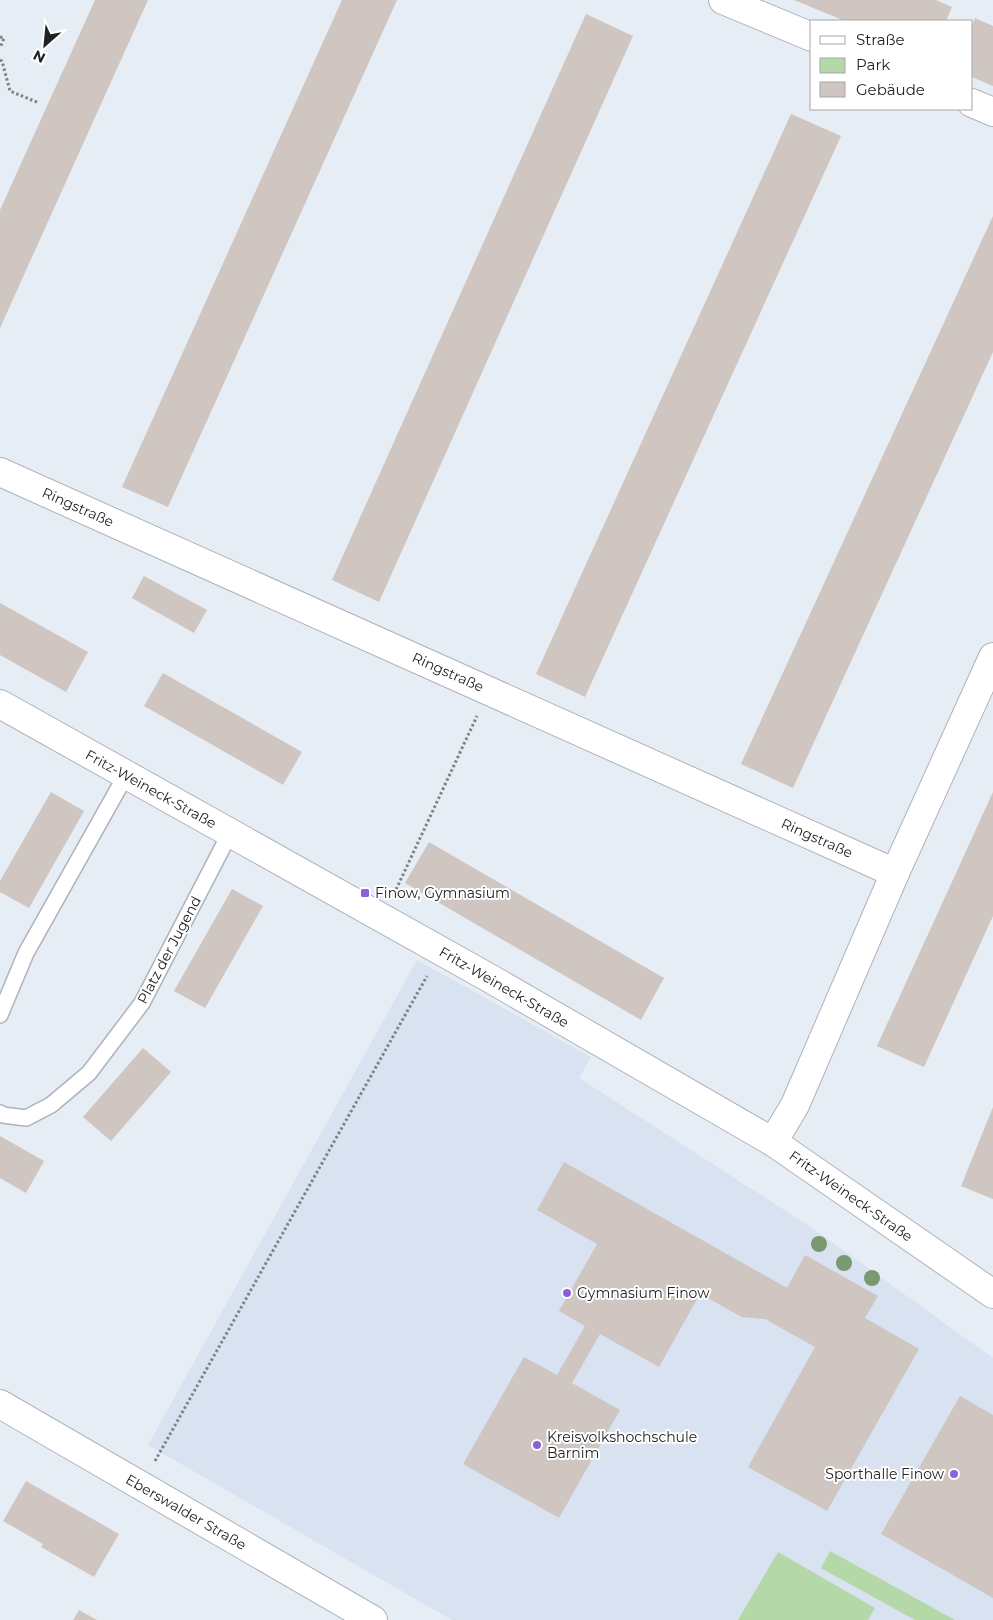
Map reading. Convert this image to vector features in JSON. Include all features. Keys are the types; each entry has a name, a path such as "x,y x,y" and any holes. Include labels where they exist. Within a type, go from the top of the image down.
{"street":[{"path":"723,0 810,36"},
{"path":"973,103 993,112"},
{"name":"Ringstraße","path":"0,472 895,873"},
{"path":"773,1142 795,1105 895,873 993,657"},
{"name":"Fritz-Weineck-Straße","path":"0,704 441,951 773,1142 993,1294"},
{"name":"Eberswalder Straße","path":"0,1404 373,1620"}],"lane":[{"path":"0,1015 26,953 126,775"},
{"name":"Platz der Jugend","path":"0,1113 26,1118 51,1105 89,1073 142,1003 230,834"}],"path":[{"path":"0,37 4,38 0,48"},
{"path":"0,60 2,60 10,91 39,103"},
{"path":"393,894 481,709"},
{"path":"161,1450 441,951"}],"shaded area":[{"name":"Gymnasium Finow","path":"417,960 591,1057 579,1078 812,1228 993,1358 993,1620 452,1620 148,1445"}],"green space":[{"path":"830,1551 955,1620 915,1620 821,1568"},
{"path":"778,1552 875,1608 868,1620 738,1620"}],"building":[{"path":"95,0 148,0 0,328 0,210"},
{"path":"342,0 397,0 168,507 122,487"},
{"path":"794,0 936,0 952,7 946,20 843,20"},
{"path":"586,14 633,36 379,602 332,580"},
{"path":"975,18 993,26 993,86 973,77 973,23"},
{"path":"791,114 841,136 585,697 536,674"},
{"path":"993,216 993,352 793,788 741,764"},
{"path":"144,576 207,610 194,633 132,598"},
{"path":"0,603 88,652 66,692 0,655"},
{"path":"163,673 302,752 283,785 144,706"},
{"path":"51,792 84,811 29,908 0,892 0,881"},
{"path":"993,792 993,916 924,1067 877,1046"},
{"path":"429,842 664,978 641,1020 405,883"},
{"path":"232,889 263,906 205,1008 174,991"},
{"path":"143,1048 171,1072 111,1141 83,1117"},
{"path":"993,1107 993,1199 961,1186"},
{"path":"0,1136 44,1161 26,1193 0,1178"},
{"path":"564,1162 787,1288 805,1255 878,1296 865,1318 919,1349 827,1511 748,1467 815,1347 765,1319 742,1317 700,1294 659,1367 600,1334 572,1383 620,1410 559,1518 463,1464 524,1357 557,1375 585,1326 559,1311 597,1244 537,1210"},
{"name":"Sporthalle Finow","path":"960,1396 993,1415 993,1598 881,1534"},
{"path":"26,1481 119,1534 94,1577 41,1547 43,1544 3,1521"},
{"path":"79,1610 97,1620 73,1620"}],"place":[{"name":"Finow, Gymnasium","path":"365,893"},
{"name":"Gymnasium Finow","path":"567,1293"},
{"name":"Kreisvolkshochschule Barnim","path":"537,1445"},
{"name":"Sporthalle Finow","path":"954,1474"}]}
